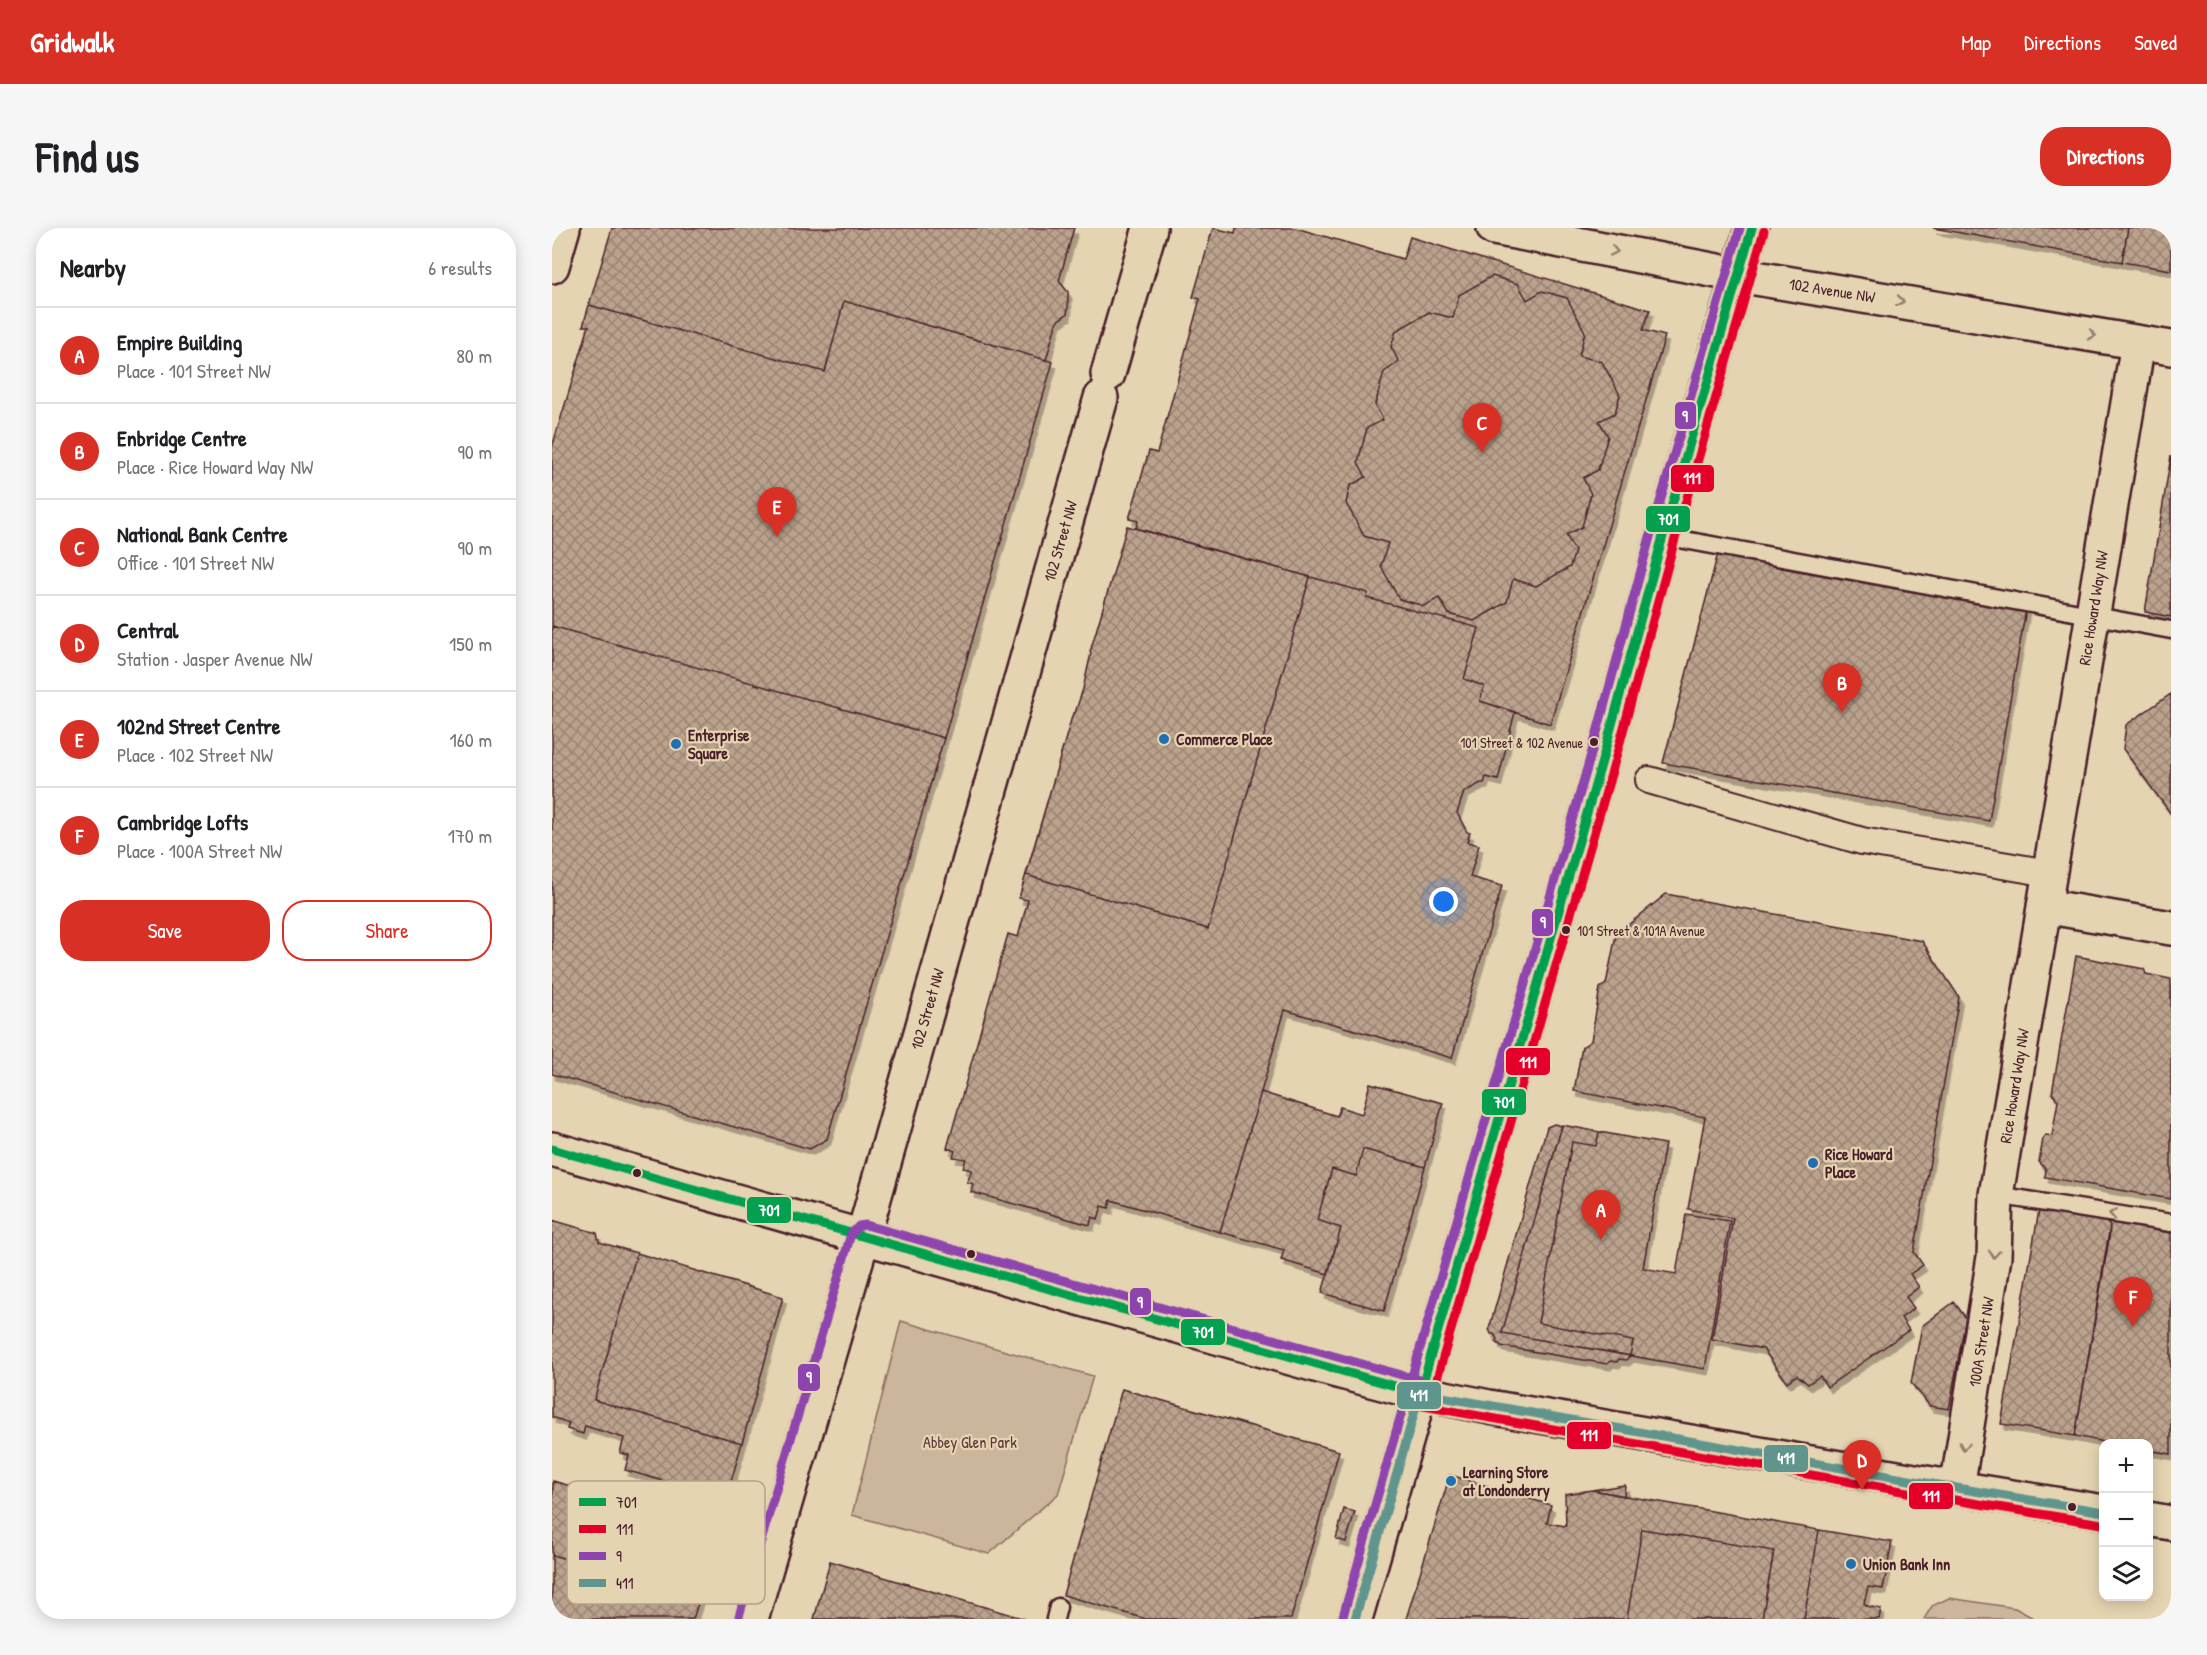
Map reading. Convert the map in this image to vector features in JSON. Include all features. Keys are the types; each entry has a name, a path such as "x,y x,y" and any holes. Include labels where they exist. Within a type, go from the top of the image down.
{"street":[{"path":"552,266 563,228"},
{"name":"102 Street NW","path":"765,1571 863,1237 1150,228"},
{"name":"102 Avenue NW","path":"1494,228 1738,275 2171,348"},
{"path":"1355,1619 1604,754 1663,536 1752,228"},
{"name":"Rice Howard Way NW","path":"1996,1195 2138,343"},
{"path":"1649,780 1862,841 2049,873"},
{"path":"2044,906 2171,928"},
{"path":"552,1149 1420,1393 2099,1511"},
{"name":"100A Street NW","path":"1957,1488 1994,1257 1996,1195"},
{"path":"2153,1520 2171,1523"},
{"name":"102 Street NW","path":"751,1619 755,1604"}],"lane":[{"path":"1663,536 2171,630"},
{"path":"1996,1195 2171,1223"}],"green space":[{"name":"Abbey Glen Park","path":"901,1321 1093,1376 1058,1494 989,1554 852,1515"},
{"path":"1949,1598 2015,1608 2035,1619 1924,1619 1932,1606"}],"building":[{"path":"612,228 1074,228 1059,281 1068,292 1067,314 1057,321 1046,360 844,301 825,372 589,305"},
{"path":"1213,228 1235,233 1236,228 1296,228 1403,259 1410,237 1650,310 1643,330 1665,336 1550,724 1480,701 1484,686 1464,679 1479,628 1367,598 1368,593 1136,528 1138,521 1129,519 1149,451 1157,453 1200,299 1193,297"},
{"path":"1933,228 2171,228 2171,270 2122,262"},
{"path":"1933,228 2128,228 2122,262"},
{"path":"1492,276 1518,284 1527,300 1542,291 1567,298 1585,332 1579,356 1602,362 1620,395 1615,413 1599,421 1608,436 1598,470 1583,478 1591,494 1582,527 1566,535 1575,551 1570,567 1536,586 1513,579 1507,602 1474,621 1449,614 1439,598 1424,606 1399,599 1381,566 1388,543 1364,536 1346,503 1350,486 1366,477 1358,462 1367,428 1383,420 1375,405 1384,372 1399,362 1391,347 1396,331 1429,312 1453,318 1459,295"},
{"path":"844,301 1053,362 944,738 552,626 552,447 589,326 583,326 589,305 825,372"},
{"path":"2171,456 2171,617 2145,612"},
{"path":"1127,526 1368,593 1367,598 1479,628 1464,679 1484,686 1480,701 1515,712 1498,780 1486,777 1484,783 1464,792 1457,813 1467,832 1470,833 1467,842 1479,845 1470,877 1502,886 1452,1058 1285,1010 1220,1232 1111,1200 1109,1208 1102,1206 1098,1219 1092,1217 1090,1225 971,1192 973,1184 967,1182 972,1170 963,1168 966,1159 953,1157 955,1151 947,1148 1008,934 1018,937 1028,900 1019,898 1073,713 1075,713 1083,689 1090,652"},
{"name":"Commerce Place","path":"1127,526 1310,577 1208,929 1026,875 1073,713 1075,713 1083,689 1090,652"},
{"path":"1718,553 2026,609 1989,821 1663,763"},
{"name":"Enterprise Square","path":"552,626 944,738 827,1139 810,1149 552,1074"},
{"path":"2171,694 2171,814 2123,749 2126,725"},
{"name":"Rice Howard Place","path":"1666,894 1922,941 1959,997 1914,1252 1923,1265 1910,1274 1919,1287 1906,1297 1914,1308 1901,1318 1909,1330 1827,1387 1820,1376 1808,1384 1797,1375 1787,1382 1763,1349 1712,1339 1733,1218 1688,1209 1705,1117 1574,1091 1582,1047 1591,1041 1600,988 1606,984 1616,935"},
{"path":"2076,956 2144,969 2146,974 2171,979 2171,1199 2045,1177 2046,1169 2039,1162 2043,1139 2046,1135 2052,1136 2058,1101 2052,1093"},
{"path":"1370,1083 1443,1103 1425,1167 1363,1149 1356,1176 1332,1169 1317,1220 1341,1228 1328,1274 1281,1260 1284,1250 1220,1232 1261,1092 1337,1116 1340,1107 1362,1114"},
{"path":"1554,1124 1562,1126 1502,1333 1630,1356 1626,1360 1619,1359 1617,1362 1610,1361 1607,1364 1501,1346 1489,1329 1547,1127"},
{"path":"1562,1125 1665,1144 1643,1268 1676,1274 1686,1214 1730,1221 1705,1369 1502,1333"},
{"path":"1599,1132 1665,1144 1643,1268 1676,1274 1686,1214 1730,1221 1705,1369 1630,1356 1633,1341 1538,1323 1572,1142 1596,1146"},
{"path":"1363,1149 1425,1167 1384,1311 1322,1293 1341,1228 1317,1220 1332,1169 1356,1176"},
{"path":"2039,1210 2106,1222 2110,1226 2075,1436 2001,1424"},
{"path":"552,1220 597,1233 599,1242 637,1253 594,1400 742,1443 731,1481 663,1481 625,1470 629,1455 620,1453 624,1438 585,1426 583,1434 567,1429 569,1423 552,1417"},
{"path":"2106,1222 2171,1233 2171,1454 2153,1451 2153,1439 2099,1439 2099,1441 2075,1436 2110,1226"},
{"path":"637,1253 783,1297 742,1443 594,1400"},
{"path":"1954,1302 1966,1318 1949,1409 1930,1406 1911,1383 1922,1326"},
{"path":"1122,1389 1339,1451 1291,1619 1146,1619 1063,1595"},
{"path":"1450,1475 1551,1505 1547,1523 1566,1526 1565,1494 1592,1490 1819,1530 1804,1619 1406,1619"},
{"path":"553,1481 567,1485 567,1559 552,1555"},
{"path":"1625,1485 1624,1496 1592,1490"},
{"path":"1344,1509 1355,1512 1346,1542 1336,1539"},
{"path":"1642,1529 1774,1551 1762,1619 1627,1619"},
{"name":"Union Bank Inn","path":"1819,1530 1892,1542 1883,1589 1868,1587 1864,1603 1867,1606 1881,1609 1879,1619 1804,1619"},
{"path":"552,1555 567,1559 567,1604 698,1604 693,1619 552,1619"},
{"path":"830,1561 1025,1619 814,1619"}],"transit line":[{"name":"9","path":"1343,1616 1740,228"},
{"name":"701","path":"1420,1393 1604,754 1663,536 1752,228"},
{"name":"111","path":"1432,1396 1616,757 1675,539 1764,231"},
{"name":"701","path":"552,1149 1420,1393"},
{"name":"9","path":"765,1527 851,1234 859,1226 866,1225 1423,1381"},
{"name":"411","path":"1355,1619 1420,1393 1926,1483 2099,1511"},
{"name":"111","path":"1418,1405 1924,1495 2099,1524"},
{"name":"9","path":"739,1616 743,1604"}],"place":[{"name":"National Bank Centre","path":"1482,453"},
{"name":"102nd Street Centre","path":"777,537"},
{"name":"Enbridge Centre","path":"1842,713"},
{"name":"Commerce Place","path":"1164,739"},
{"name":"101 Street & 102 Avenue","path":"1594,742"},
{"name":"Enterprise Square","path":"676,744"},
{"name":"101 Street & 101A Avenue","path":"1566,930"},
{"name":"Rice Howard Place","path":"1813,1163"},
{"name":"Empire Building","path":"1601,1240"},
{"name":"Cambridge Lofts","path":"2133,1327"},
{"name":"Learning Store at Londonderry","path":"1451,1481"},
{"name":"Central","path":"1862,1490"},
{"name":"Union Bank Inn","path":"1851,1564"}]}
